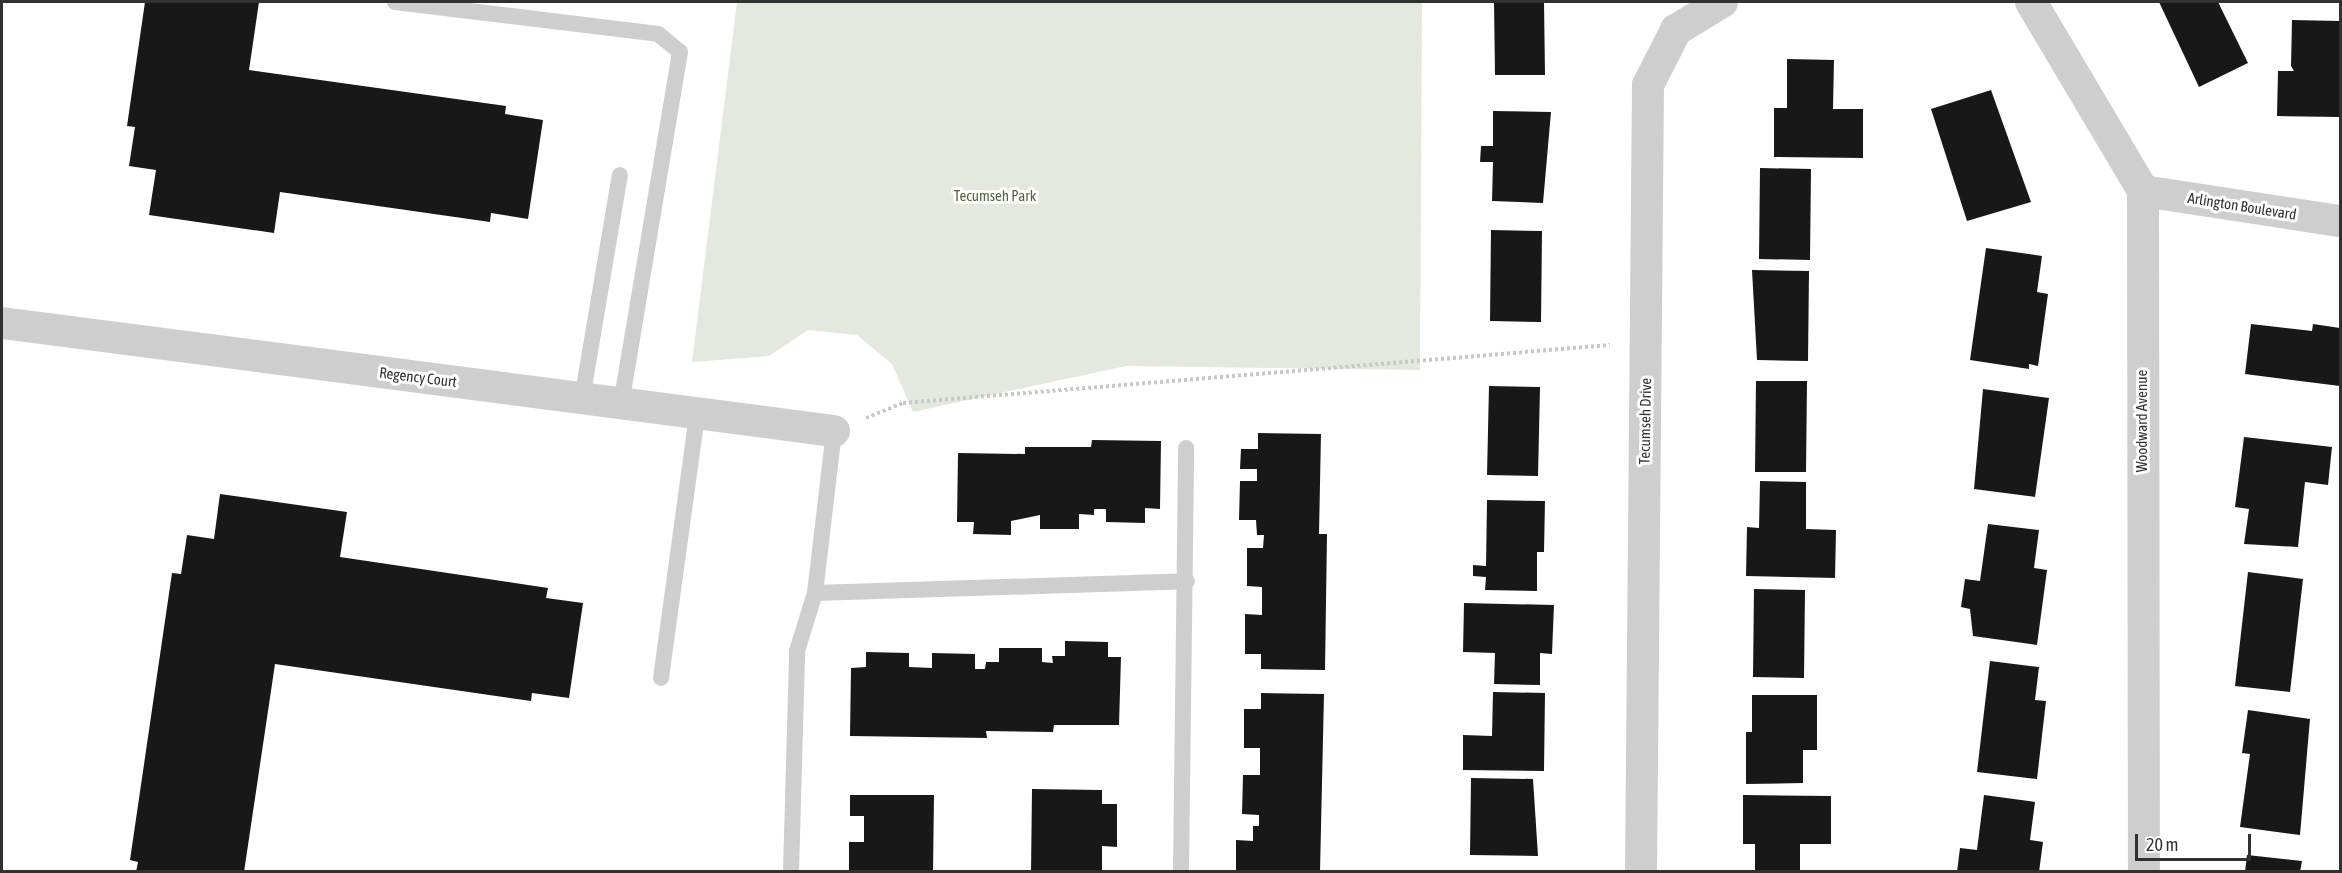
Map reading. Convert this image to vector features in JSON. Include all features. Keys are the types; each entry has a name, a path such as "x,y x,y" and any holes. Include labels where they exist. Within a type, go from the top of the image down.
{"street":[{"name":"Tecumseh Drive","path":"1641,872 1648,85 1676,30 1722,2"},
{"path":"2031,2 2143,190"},
{"name":"Arlington Boulevard","path":"2143,190 2340,221"},
{"name":"Woodward Avenue","path":"2143,190 2144,872"},
{"name":"Regency Court","path":"2,323 834,431"}],"lane":[{"path":"395,2 658,34 680,52 621,404"},
{"path":"582,399 620,175"},
{"path":"661,678 697,414"},
{"path":"790,872 797,651 815,593 834,431"},
{"path":"1181,872 1187,581 1186,448"},
{"path":"815,593 1187,581"}],"path":[{"path":"834,431 903,402 1646,342"}],"green space":[{"name":"Tecumseh Park","path":"737,2 1422,2 1420,370 1126,366 913,412 892,364 857,335 808,330 769,356 692,362"}],"building":[{"path":"145,2 259,2 249,70 506,106 505,114 543,120 528,219 491,213 490,222 280,192 274,233 149,215 156,170 129,166 135,127 127,126"},
{"path":"1494,2 1544,2 1545,75 1495,75"},
{"path":"2159,2 2218,2 2248,63 2199,87"},
{"path":"2292,20 2340,21 2340,117 2277,116 2278,71 2294,71 2291,66"},
{"path":"1787,59 1834,60 1833,109 1863,109 1863,158 1774,157 1774,108 1787,108"},
{"path":"1991,90 2031,202 1967,221 1931,109"},
{"path":"1493,111 1551,112 1543,203 1492,201 1493,162 1480,162 1481,146 1493,146"},
{"path":"1760,168 1811,169 1810,260 1759,259"},
{"path":"1491,230 1542,231 1541,322 1490,321"},
{"path":"1986,248 2042,256 2037,292 2048,294 2038,366 2029,364 2029,369 1970,360"},
{"path":"1752,270 1809,271 1808,361 1757,360"},
{"path":"2251,324 2312,331 2313,324 2340,328 2340,386 2245,374"},
{"path":"1756,381 1807,381 1806,472 1755,472"},
{"path":"1489,386 1540,387 1538,476 1487,475"},
{"path":"1983,389 2049,398 2035,497 1974,489"},
{"path":"1258,433 1321,434 1319,534 1327,534 1325,670 1261,669 1261,654 1245,654 1245,614 1262,615 1262,587 1247,586 1247,548 1263,548 1264,535 1257,535 1256,520 1239,520 1240,481 1257,481 1257,469 1240,469 1241,449 1258,449"},
{"path":"2244,437 2332,447 2328,485 2305,482 2298,547 2244,544 2249,509 2235,507"},
{"path":"1092,440 1161,441 1160,509 1145,508 1145,523 1106,522 1106,509 1094,509 1094,515 1079,514 1079,529 1040,529 1040,515 1011,521 1011,535 973,534 974,522 957,522 958,453 1025,454 1025,447 1091,447"},
{"path":"1760,481 1806,482 1806,529 1836,530 1835,578 1746,576 1747,527 1759,528"},
{"path":"220,494 347,512 340,557 548,588 546,598 583,603 569,698 532,693 531,701 275,664 244,872 136,872 138,862 130,860 172,573 181,574 187,535 214,539"},
{"path":"1487,500 1545,501 1544,552 1537,552 1537,591 1485,590 1486,577 1473,576 1473,565 1486,566"},
{"path":"1988,524 2039,530 2034,568 2047,570 2037,645 1973,636 1970,609 1961,607 1965,579 1980,581"},
{"path":"2248,572 2303,579 2290,692 2235,686"},
{"path":"1754,589 1805,590 1804,678 1753,677"},
{"path":"1464,603 1554,605 1552,654 1540,653 1540,685 1494,684 1495,653 1463,652"},
{"path":"1065,641 1108,642 1108,657 1121,657 1119,725 1054,725 1053,732 986,731 987,738 850,736 851,668 866,667 866,652 909,653 909,667 932,668 932,653 975,654 975,669 985,669 986,662 999,662 999,648 1042,648 1042,662 1053,663 1052,656 1065,656"},
{"path":"1990,661 2039,667 2035,700 2046,701 2037,779 1977,772"},
{"path":"1493,692 1545,693 1544,771 1463,770 1463,735 1492,736"},
{"path":"1261,693 1324,694 1320,872 1236,872 1236,840 1253,841 1253,826 1259,826 1259,815 1242,814 1243,775 1260,775 1260,748 1244,748 1244,709 1261,709"},
{"path":"1752,695 1817,695 1817,750 1803,750 1803,783 1746,784 1746,732 1752,732"},
{"path":"2248,710 2310,719 2300,835 2240,827 2250,754 2242,753"},
{"path":"1471,778 1533,779 1538,856 1470,855"},
{"path":"1032,789 1102,790 1102,804 1117,804 1117,847 1102,846 1102,872 1031,872"},
{"path":"850,795 934,795 933,872 849,872 849,842 864,842 864,816 850,816"},
{"path":"1743,795 1831,796 1831,844 1800,844 1800,872 1755,872 1755,844 1743,844"},
{"path":"1984,795 2035,802 2030,840 2043,842 2039,872 1957,872 1960,848 1977,850"},
{"path":"2247,855 2302,861 2300,872 2245,872"}]}
